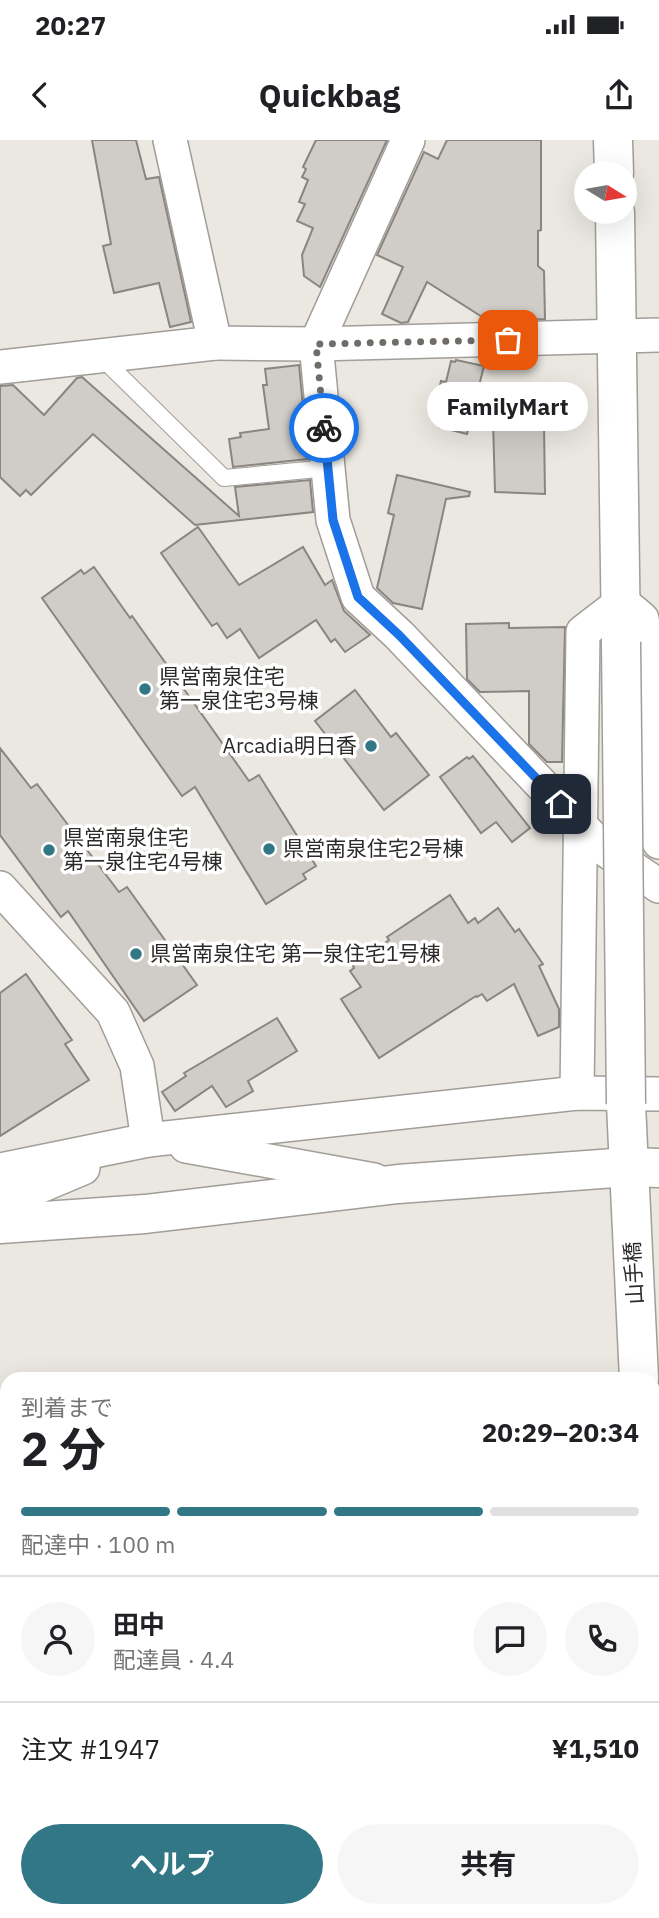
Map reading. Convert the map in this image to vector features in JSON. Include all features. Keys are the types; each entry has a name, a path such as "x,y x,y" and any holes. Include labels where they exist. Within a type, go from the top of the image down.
{"street":[{"path":"170,140 215,344"},
{"path":"408,140 316,344 333,520 358,597 399,635 600,846 659,886"},
{"path":"613,140 614,161"},
{"name":"山手橋","path":"615,224 622,602 643,649 643,1167 631,1230 639,1372"},
{"path":"0,367 215,344 659,335"},
{"path":"577,1093 583,632 622,602"},
{"path":"643,649 659,842"},
{"path":"0,888 113,1012 137,1066 148,1140"},
{"path":"0,1170 148,1140 577,1093 643,1099"},
{"path":"0,1203 148,1140 398,1184"},
{"path":"0,1224 145,1214 398,1184 643,1167"}],"lane":[{"path":"101,357 224,478 328,468"}],"building":[{"path":"92,140 136,140 146,179 159,177 191,322 170,327 159,283 114,293 103,246 111,244"},
{"path":"316,140 387,140 320,287 304,276 302,255 313,228 297,221 305,204 299,202 308,180 302,177 306,169 303,167"},
{"path":"447,140 541,140 541,230 538,231 538,266 544,271 545,319 487,320 427,282 408,322 401,323 382,314 403,267 377,255 424,152 438,159"},
{"path":"451,361 484,366 467,434 439,427 444,405 436,403 441,381 446,382"},
{"path":"299,365 308,459 233,467 229,439 241,437 240,433 269,429 263,385 267,385 265,369"},
{"path":"82,377 239,516 235,487 310,480 313,512 195,525 93,434 31,495 26,490 20,496 0,477 0,386 13,385 44,415 77,378"},
{"path":"521,420 521,427 544,426 545,494 495,492 493,421"},
{"path":"397,475 470,492 469,496 446,499 422,609 393,603 377,588 394,515 388,513"},
{"path":"198,527 239,585 303,547 325,585 332,580 344,611 370,635 345,652 335,639 331,642 316,620 259,658 240,629 227,638 217,623 212,626 161,553"},
{"name":"県営南泉住宅 第一泉住宅3号棟","path":"94,567 249,781 259,775 316,866 303,874 306,879 266,904 195,787 182,796 42,598 81,570 84,574"},
{"path":"509,623 509,628 565,627 562,762 547,762 529,744 529,691 480,692 467,679 466,624"},
{"name":"Arcadia明日香","path":"355,690 391,737 396,733 429,775 384,810 315,721"},
{"path":"0,748 31,788 37,784 119,892 127,887 197,985 144,1021 68,911 61,917 0,835"},
{"path":"473,756 530,828 512,842 496,822 481,833 440,777 467,757 469,759"},
{"path":"450,895 468,923 475,918 478,923 498,908 515,932 519,929 543,964 539,966 559,1009 559,1027 538,1036 514,984 487,1001 482,994 476,996 379,1058 341,999 361,987 350,971 389,940 387,937"},
{"path":"26,974 72,1040 65,1044 89,1080 0,1136 0,993"},
{"path":"277,1018 297,1051 248,1081 253,1091 226,1107 212,1086 175,1111 162,1092 186,1076 184,1073"}],"way so far":[{"path":"324,428 316,344 508,340"}],"place":[{"name":"FamilyMart","path":"508,340"},
{"name":"県営南泉住宅 第一泉住宅3号棟","path":"145,689"},
{"name":"Arcadia明日香","path":"371,746"},
{"name":"県営南泉住宅2号棟","path":"269,849"},
{"name":"県営南泉住宅 第一泉住宅4号棟","path":"49,850"},
{"name":"県営南泉住宅 第一泉住宅1号棟","path":"136,954"}],"route":[{"path":"324,428 333,520 358,597 399,635 561,804"}]}
